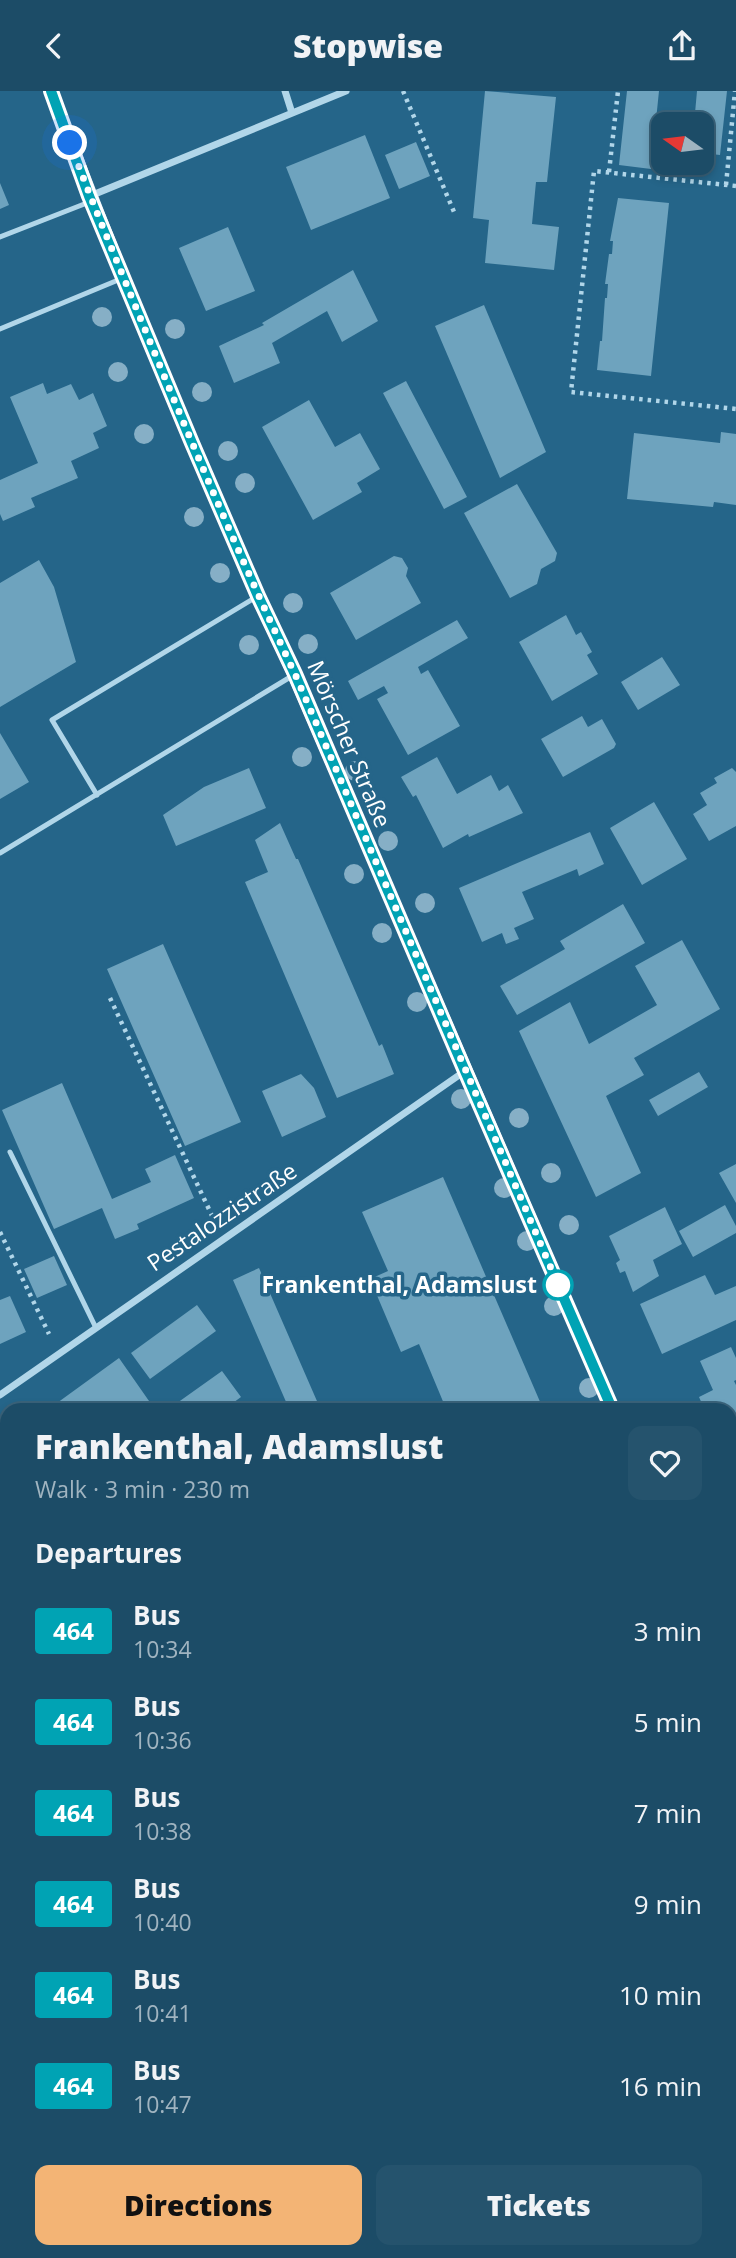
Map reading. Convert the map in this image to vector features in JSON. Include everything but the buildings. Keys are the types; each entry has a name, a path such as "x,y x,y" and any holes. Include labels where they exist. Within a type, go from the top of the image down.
{"street":[{"name":"Mörscher Straße","path":"51,91 90,199 258,596 295,674 610,1403"},
{"path":"285,91 292,113"},
{"path":"90,199 346,91"},
{"name":"Pestalozzistraße","path":"0,1395 465,1071"}],"lane":[{"path":"0,237 90,199"},
{"path":"0,329 124,277"},
{"path":"97,795 52,720 258,596"},
{"path":"0,853 295,674"},
{"path":"10,1152 96,1328"}],"path":[{"path":"403,91 454,212"},
{"path":"609,172 618,91"},
{"path":"726,185 735,91"},
{"path":"736,186 594,171 571,391 736,409"},
{"path":"110,998 223,1239"},
{"path":"0,1232 59,1354"}],"bus line":[{"name":"464","path":"51,91 89,196 192,443 295,674 610,1403"}],"place":[{"name":"Frankenthal, Adamslust","path":"558,1285"}],"route":[{"path":"70,143 89,196 192,443 295,674 560,1289 558,1285"}]}
